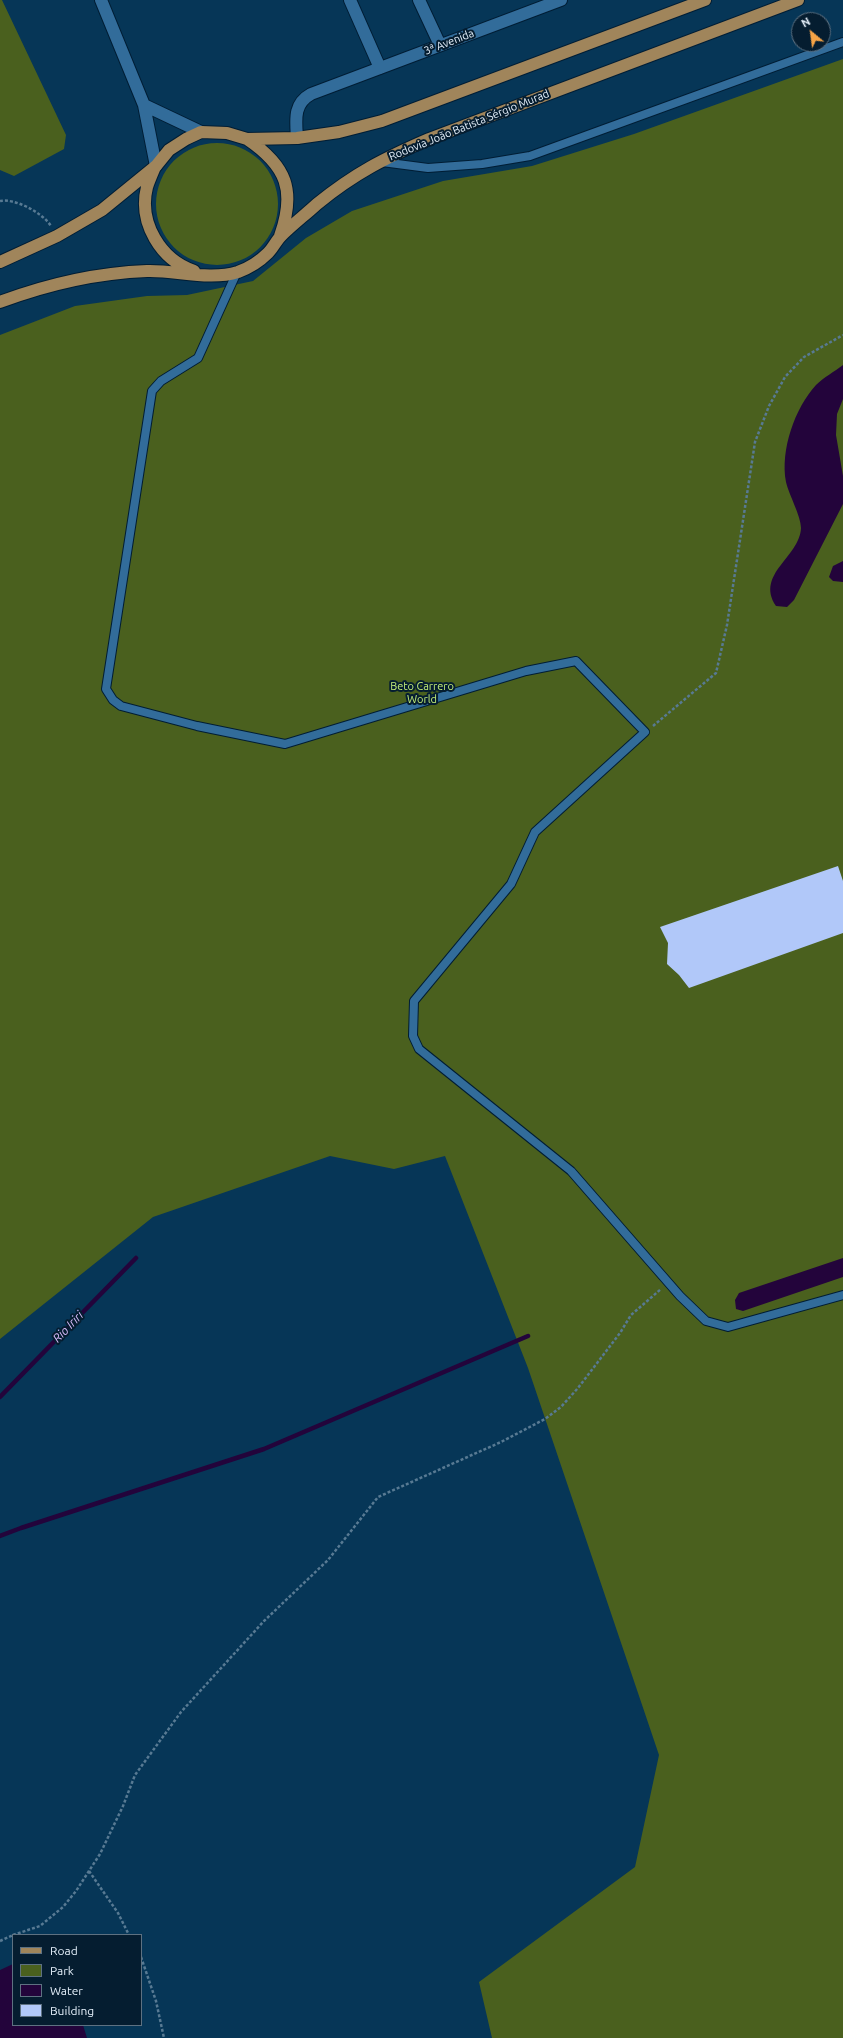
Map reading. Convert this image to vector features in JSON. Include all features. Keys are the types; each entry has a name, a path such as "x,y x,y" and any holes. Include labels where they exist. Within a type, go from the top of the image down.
{"main road":[{"path":"247,139 297,138 340,132 382,121 705,0"},
{"name":"Rodovia João Batista Sérgio Murad","path":"0,302 28,291 92,276 149,271 221,275 237,272 254,264 269,252 280,237 347,181 379,161 429,139 798,0"},
{"path":"0,262 57,236 102,210 156,166 169,150 186,139 201,132 227,133 247,139 266,152 276,164 280,170 288,192 287,215 280,237"},
{"path":"156,166 147,188 145,211 151,234 164,253 183,267 205,274"}],"street":[{"path":"100,0 144,105 156,166"},
{"path":"350,0 380,68"},
{"path":"420,0 440,45"},
{"name":"3ª Avenida","path":"297,138 296,119 300,103 311,94 440,45 537,4 561,0"},
{"path":"144,105 201,132"}],"lane":[{"path":"379,161 428,168 482,164 530,156 843,42"},
{"path":"237,272 198,358 161,381 152,391 106,689 113,700 122,706 197,726 285,744 526,671 576,661 645,732 535,832 511,884 414,1001 412,1036 419,1049 571,1171 670,1283 706,1321 728,1327 843,1295"}],"path":[{"path":"0,201 8,199 30,209 49,222 57,236"},
{"path":"645,732 716,673 727,625 755,442 769,406 785,377 804,357 843,335"},
{"path":"16,1934 40,1926 67,1902 100,1854 123,1806 135,1775 181,1712 264,1621 328,1560 378,1497 501,1442 545,1419 561,1407 578,1388 631,1315 651,1296 670,1283"},
{"path":"89,1871 118,1913 128,1934"},
{"path":"0,1940 12,1935"},
{"path":"142,1960 156,2001 164,2038"}],"green space":[{"path":"0,0 2,0 66,135 64,149 14,176 0,170"},
{"name":"Beto Carrero World","path":"843,59 843,2038 492,2038 479,1982 635,1867 659,1755 528,1368 445,1156 394,1169 330,1156 153,1217 0,1339 0,335 75,306 147,296 187,295 253,281 306,238 352,211 443,181 532,166 634,134"},
{"path":"217,143 229,144 240,148 260,161 273,181 277,192 277,216 273,227 260,247 240,260 229,264 217,265 205,264 194,260 174,247 161,227 157,216 156,204 157,192 161,181 174,161 194,148 205,144"}],"water":[{"path":"843,365 843,399 837,414 836,435 843,476 843,504 794,600 787,607 776,606 771,595 771,584 774,575 794,548 799,538 801,528 786,482 785,457 787,443 796,417 808,394 822,379"},
{"path":"843,561 843,582 833,581 829,577 833,566"},
{"path":"843,1258 843,1277 743,1311 736,1309 735,1300 739,1293"},
{"path":"12,1964 12,2026 83,2026 87,2038 0,2038 0,1970"}],"building":[{"path":"838,866 843,881 843,933 689,988 679,975 667,964 668,943 660,927"}],"waterway":[{"name":"Rio Iriri","path":"0,1397 136,1258"},
{"path":"0,1536 264,1449 528,1336"}]}
